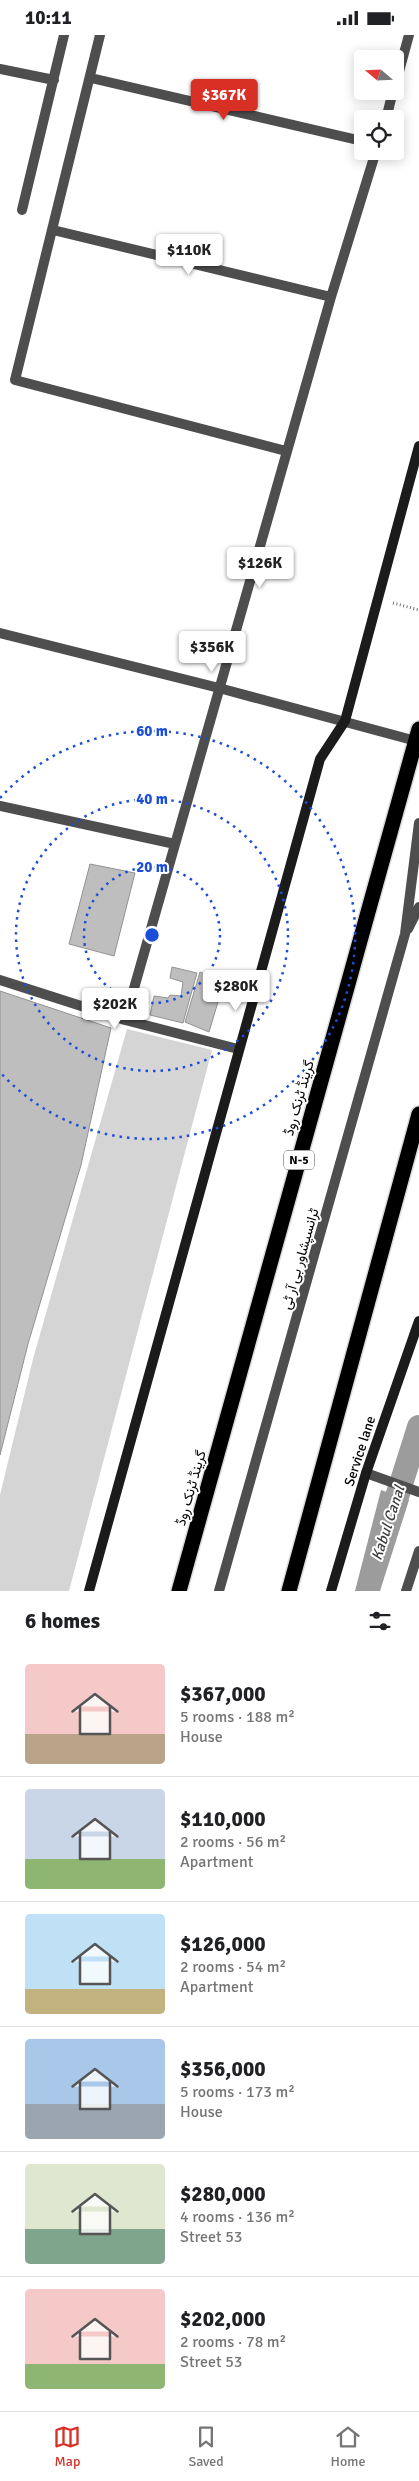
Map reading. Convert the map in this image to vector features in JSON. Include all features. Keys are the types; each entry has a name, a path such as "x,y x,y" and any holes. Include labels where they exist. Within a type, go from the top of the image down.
{"highway":[{"name":"گرینڈ ٹرنک روڈ","path":"180,1589 417,735"},
{"path":"289,1591 419,1114"}],"street":[{"path":"22,210 64,35"},
{"path":"100,35 91,78 15,380 286,451"},
{"path":"404,55 410,35"},
{"path":"0,69 54,80"},
{"path":"91,78 354,139"},
{"path":"125,1020 330,297 373,160"},
{"path":"53,230 330,297"},
{"path":"89,1591 320,759 345,721 419,446"},
{"path":"0,633 345,721 417,735"},
{"path":"0,806 175,845"},
{"name":"ٹرانسپشاور بی آر ٹی","path":"219,1591 405,934 419,823"},
{"name":"ٹرانسپشاور بی آر ٹی","path":"405,934 419,907"},
{"path":"0,980 125,1020 238,1049"},
{"name":"Service lane","path":"331,1591 366,1473 419,1321"},
{"path":"366,1473 419,1492"},
{"path":"406,1591 419,1551"}],"path":[{"path":"378,600 419,610"}],"shaded area":[{"path":"127,1029 212,1050 69,1591 0,1591 0,1495 33,1359"}],"water":[{"path":"381,1490 409,1500 380,1591 355,1591"}],"building":[{"path":"90,864 135,873 114,956 69,944"},
{"path":"172,967 197,973 183,1023 150,1015 154,996 168,998 170,995 181,996 183,982 170,978"},
{"path":"200,972 224,982 209,1032 185,1022"},
{"path":"0,991 111,1028 81,1165 28,1344 0,1455"}],"waterway":[{"name":"Kabul Canal","path":"388,1525 419,1427"}]}
